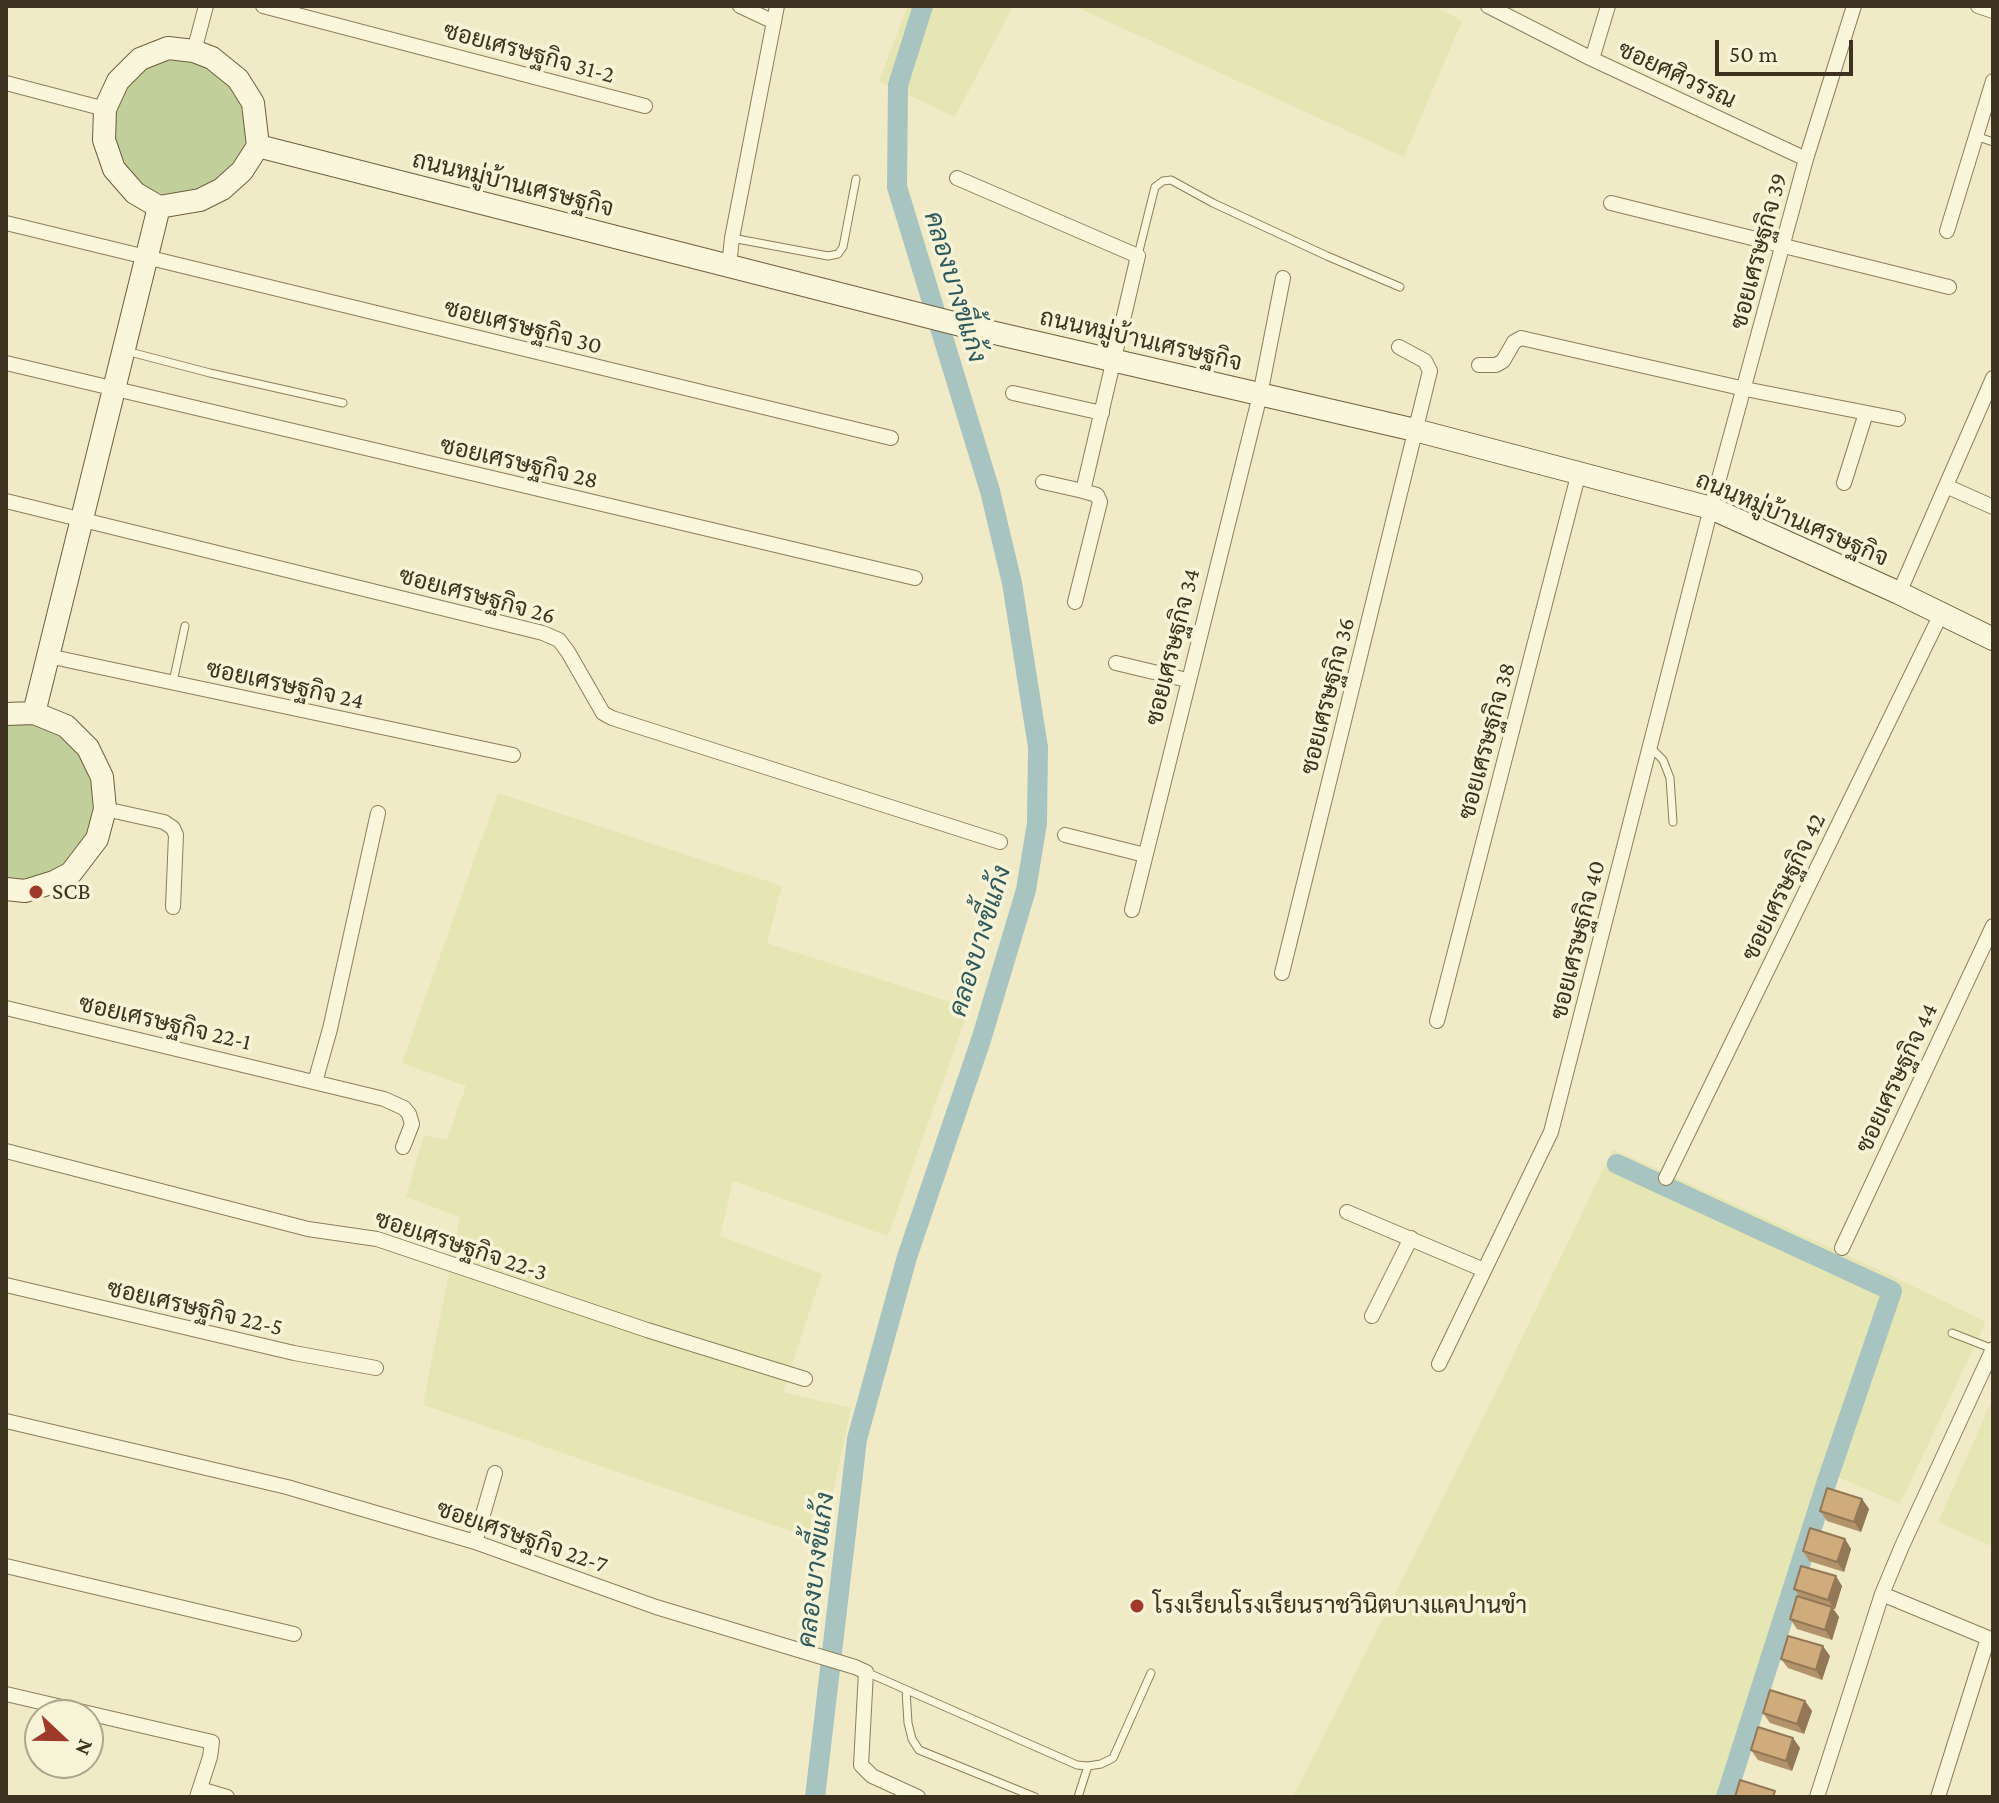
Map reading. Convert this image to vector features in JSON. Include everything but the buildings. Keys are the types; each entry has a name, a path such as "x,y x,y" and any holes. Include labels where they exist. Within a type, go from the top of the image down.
{"street":[{"path":"194,51 206,6"},
{"name":"ซอยเศรษฐกิจ 31-2","path":"263,6 645,106"},
{"path":"740,6 774,22"},
{"path":"729,266 777,6"},
{"name":"ซอยศศิวรรณ","path":"1488,6 1592,59 1806,159"},
{"path":"1592,59 1608,6"},
{"name":"ซอยเศรษฐกิจ 39","path":"1711,508 1806,159 1854,6"},
{"path":"1978,6 1993,11"},
{"path":"168,48 194,51 212,58 238,79 253,103 258,146 242,171 222,189 200,200 159,207 135,193 114,169 104,140 105,109 118,81 140,59 168,48"},
{"path":"1947,231 1993,81"},
{"path":"6,83 105,109"},
{"name":"ถนนหมู่บ้านเศรษฐกิจ","path":"258,146 969,327 1415,430 1711,508 1993,639"},
{"path":"957,178 1138,256 1083,491"},
{"path":"1611,203 1949,287"},
{"path":"34,713 159,207"},
{"name":"ซอยเศรษฐกิจ 30","path":"6,223 891,438"},
{"name":"ซอยเศรษฐกิจ 34","path":"1132,910 1260,395 1283,278"},
{"path":"1479,365 1496,365 1503,361 1514,342 1521,338 1745,389 1898,419"},
{"name":"ซอยเศรษฐกิจ 36","path":"1282,973 1430,371 1429,364 1399,347"},
{"name":"ซอยเศรษฐกิจ 28","path":"6,363 915,578"},
{"path":"1899,593 1992,386"},
{"path":"1013,393 1102,413"},
{"path":"1844,483 1866,413"},
{"name":"ซอยเศรษฐกิจ 38","path":"1437,1021 1579,472"},
{"path":"1043,482 1097,495 1100,502 1075,602"},
{"path":"1946,486 1993,507"},
{"name":"ซอยเศรษฐกิจ 26","path":"6,501 543,633 559,640 603,713 612,718 1000,842"},
{"name":"ซอยเศรษฐกิจ 40","path":"1439,1364 1551,1132 1711,508"},
{"name":"ซอยเศรษฐกิจ 42","path":"1666,1178 1941,614"},
{"name":"ซอยเศรษฐกิจ 24","path":"48,656 513,755"},
{"path":"1116,663 1187,680"},
{"path":"6,714 34,713 66,726 88,748 102,777 105,809 97,839 71,873 25,891 6,889"},
{"path":"105,809 164,822 173,828 176,835 173,907"},
{"path":"315,1082 330,1029 378,813"},
{"path":"1065,835 1145,855"},
{"name":"ซอยเศรษฐกิจ 44","path":"1842,1248 1993,926"},
{"name":"ซอยเศรษฐกิจ 22-1","path":"6,1008 384,1099 404,1108 412,1124 403,1147"},
{"name":"ซอยเศรษฐกิจ 22-3","path":"6,1151 308,1229 377,1239 647,1330 805,1379"},
{"path":"1347,1212 1484,1270"},
{"path":"1372,1316 1411,1238"},
{"name":"ซอยเศรษฐกิจ 22-5","path":"6,1285 265,1346 376,1368"},
{"path":"1817,1797 1882,1594 1993,1349"},
{"name":"ซอยเศรษฐกิจ 22-7","path":"6,1421 287,1487 475,1542 656,1607 861,1670"},
{"path":"475,1542 495,1473"},
{"path":"6,1566 294,1634"},
{"path":"1882,1594 1991,1639 1938,1797"},
{"path":"861,1670 861,1765 872,1776 918,1797"},
{"path":"6,1694 212,1742 199,1793 227,1797"}],"lane":[{"path":"1975,136 1993,142"},
{"path":"732,238 828,256 838,254 843,247 856,179"},
{"path":"1138,256 1155,187 1171,180 1312,250 1400,287"},
{"path":"124,350 343,403"},
{"path":"173,684 185,626"},
{"path":"1649,751 1655,752 1663,760 1670,778 1673,822"},
{"path":"1952,1333 1993,1349"},
{"path":"861,1670 1077,1765 1088,1766 1113,1758 1151,1673"},
{"path":"906,1690 908,1723 919,1750 1035,1797"},
{"path":"1078,1797 1088,1766"}],"green space":[{"path":"908,6 1013,6 955,117 879,81"},
{"path":"1074,6 1434,6 1462,21 1404,157"},
{"path":"179,60 205,65 227,80 242,102 247,128 242,154 227,176 205,191 179,196 153,191 131,176 116,154 111,128 116,102 131,80 153,65"},
{"path":"6,722 33,722 57,732 78,748 91,770 96,821 68,869 45,880 6,883"},
{"path":"498,793 782,886 767,943 969,1008 888,1236 733,1181 720,1236 822,1274 783,1392 851,1408 822,1542 423,1405 460,1217 406,1197 424,1135 447,1140 466,1086 402,1063"},
{"path":"1613,1149 1986,1322 1900,1504 1836,1476 1737,1797 1293,1797 1493,1398"},
{"path":"1993,1398 1993,1547 1938,1522"}],"waterway":[{"name":"คลองบางขี้แก้ง","path":"815,1797 857,1439 907,1257 981,1040 1026,890 1037,823 1038,747 1012,583 990,491 897,187 898,85 923,6"},
{"path":"1617,1164 1892,1291 1826,1484 1726,1797"}],"place":[{"name":"SCB","path":"36,892"},
{"name":"โรงเรียนโรงเรียนราชวินิตบางแคปานขำ","path":"1137,1606"}]}
